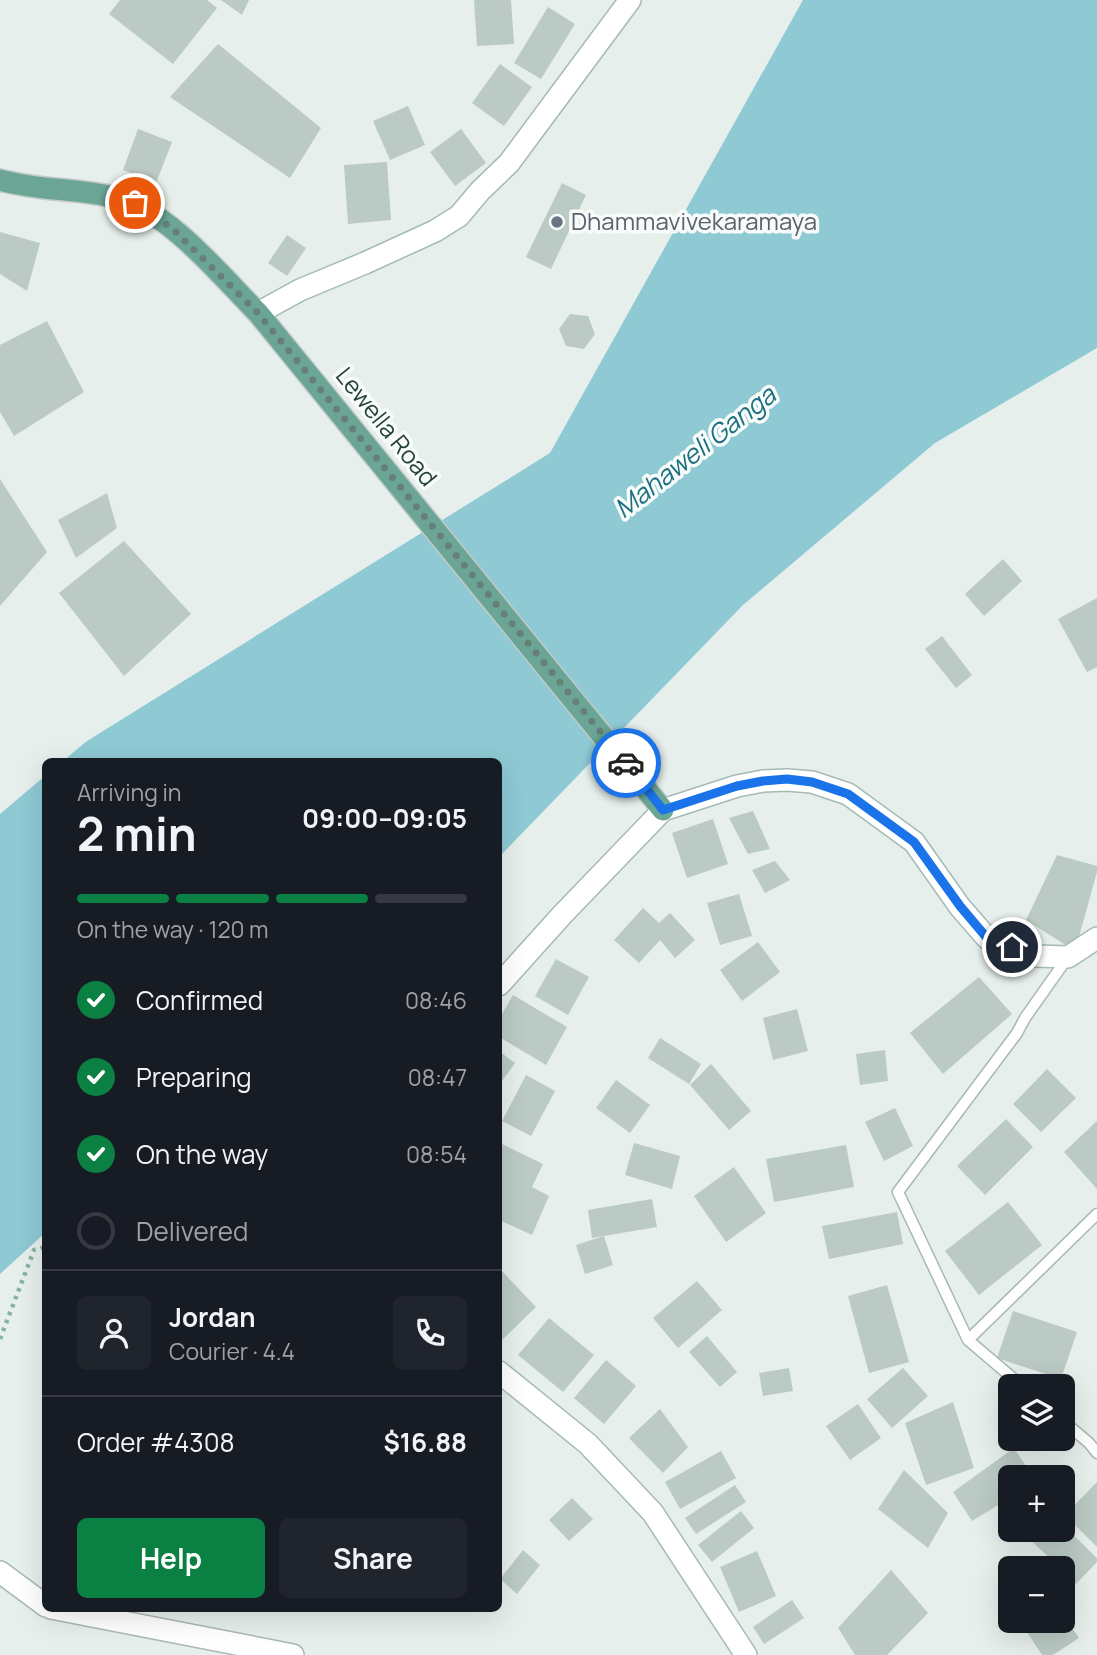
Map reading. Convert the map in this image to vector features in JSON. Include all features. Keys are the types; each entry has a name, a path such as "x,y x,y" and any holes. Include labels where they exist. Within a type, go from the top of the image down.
{"main road":[{"name":"Lewella Road","path":"0,180 51,190 92,193 135,203 172,228 258,313 663,810"}],"street":[{"path":"258,313 300,290 435,232 459,216 509,163 630,0"},
{"path":"502,982 663,810 737,786 787,779 812,782 848,794 914,842 960,906 987,938 1036,956 1069,957 1097,938"},
{"path":"502,1374 588,1444 653,1513 746,1655"},
{"path":"0,1572 42,1603"},
{"path":"72,1612 293,1655"}],"lane":[{"path":"1008,1374 968,1340 898,1192 1017,1033 1024,1018 1069,957"},
{"path":"968,1340 1097,1214"},
{"path":"1075,1431 1097,1453"}],"path":[{"path":"0,1339 34,1250 42,1248"}],"water":[{"name":"Mahaweli Ganga","path":"803,0 1097,0 1097,348 935,443 743,605 502,854 502,758 67,758 87,741 550,453"},
{"path":"42,779 42,1236 0,1274 0,814"}],"building":[{"path":"120,0 207,0 217,8 173,64 109,14"},
{"path":"221,0 249,0 242,15"},
{"path":"474,0 511,0 514,44 477,46"},
{"path":"548,7 575,24 541,79 514,63"},
{"path":"218,44 321,128 290,178 170,97"},
{"path":"500,64 532,87 504,126 472,103"},
{"path":"408,106 425,145 390,160 373,121"},
{"path":"138,129 172,142 156,183 123,170"},
{"path":"461,129 486,163 455,186 430,152"},
{"path":"387,162 391,220 348,224 344,165"},
{"path":"562,183 586,195 551,269 526,257"},
{"path":"0,232 40,243 27,291 0,274"},
{"path":"287,235 306,248 287,276 268,263"},
{"path":"570,314 588,316 595,334 584,349 566,346 559,329"},
{"path":"47,321 84,392 14,436 0,412 0,345"},
{"path":"0,479 47,552 0,606"},
{"path":"107,493 117,528 76,558 58,520"},
{"path":"124,541 191,614 124,676 59,593"},
{"path":"1003,559 1022,581 984,616 965,594"},
{"path":"1097,598 1097,667 1087,672 1058,619"},
{"path":"942,636 972,675 956,688 925,649"},
{"path":"753,811 770,849 748,854 729,818"},
{"path":"713,819 728,864 687,878 672,833"},
{"path":"1057,855 1097,866 1075,951 1026,920"},
{"path":"775,861 790,880 765,893 752,870"},
{"path":"739,894 752,936 720,945 707,903"},
{"path":"643,908 659,923 670,913 695,940 675,958 660,940 639,963 614,940"},
{"path":"758,942 780,972 742,1001 720,970"},
{"path":"556,959 589,977 568,1015 535,996"},
{"path":"979,977 1012,1014 943,1074 910,1033"},
{"path":"513,995 567,1027 546,1065 502,1039 502,1014"},
{"path":"797,1009 808,1051 773,1060 763,1018"},
{"path":"660,1038 701,1064 689,1084 648,1058"},
{"path":"885,1050 888,1081 860,1085 856,1054"},
{"path":"502,1053 515,1063 502,1081"},
{"path":"711,1064 751,1111 729,1130 690,1085"},
{"path":"1047,1069 1076,1098 1041,1132 1013,1104"},
{"path":"526,1075 555,1091 531,1136 502,1121"},
{"path":"616,1080 650,1105 630,1133 596,1108"},
{"path":"895,1108 913,1146 884,1161 865,1122"},
{"path":"1006,1119 1033,1147 985,1195 957,1166"},
{"path":"1097,1121 1097,1189 1064,1152"},
{"path":"634,1143 680,1156 672,1189 625,1175"},
{"path":"502,1144 543,1164 532,1187 549,1196 532,1235 502,1221"},
{"path":"846,1145 854,1187 774,1202 766,1159"},
{"path":"734,1167 766,1213 726,1242 694,1196"},
{"path":"652,1199 657,1227 592,1238 588,1210"},
{"path":"1008,1202 1042,1245 979,1295 945,1251"},
{"path":"897,1212 903,1244 829,1259 822,1226"},
{"path":"604,1236 613,1265 585,1274 576,1245"},
{"path":"502,1271 536,1307 502,1340"},
{"path":"697,1281 722,1310 678,1348 653,1318"},
{"path":"887,1285 909,1362 869,1373 848,1296"},
{"path":"1013,1311 1077,1332 1063,1374 1046,1374 997,1358"},
{"path":"549,1318 594,1355 563,1392 518,1355"},
{"path":"707,1336 737,1372 720,1387 689,1352"},
{"path":"606,1360 636,1386 604,1424 574,1398"},
{"path":"789,1368 793,1391 763,1396 759,1373"},
{"path":"903,1368 928,1396 892,1428 867,1399"},
{"path":"953,1402 974,1468 926,1485 905,1423"},
{"path":"858,1404 881,1438 850,1460 826,1426"},
{"path":"660,1409 688,1447 663,1473 629,1438"},
{"path":"721,1451 736,1478 680,1509 665,1482"},
{"path":"1010,1451 1016,1451 1025,1465 998,1465 998,1505 972,1521 953,1492"},
{"path":"904,1470 948,1513 928,1548 878,1509"},
{"path":"1097,1482 1097,1547 1075,1525 1075,1505"},
{"path":"735,1485 746,1502 696,1534 685,1518"},
{"path":"572,1498 593,1519 569,1541 549,1520"},
{"path":"741,1511 754,1528 712,1562 698,1545"},
{"path":"1075,1537 1097,1558 1097,1562 1076,1584 1075,1556 1047,1556 1033,1542 1075,1542"},
{"path":"523,1550 540,1565 517,1594 502,1581 502,1576"},
{"path":"757,1551 776,1596 739,1612 720,1567"},
{"path":"891,1570 928,1613 887,1655 855,1655 838,1628"},
{"path":"792,1600 804,1618 764,1644 753,1627"},
{"path":"1075,1632 1079,1638 1053,1655 1042,1655 1028,1633"}],"way so far":[{"path":"135,203 172,228 258,313 626,763"}],"place":[{"name":"Dhammavivekaramaya","path":"557,222"}],"route":[{"path":"626,763 663,810 701,796 763,781 787,779 812,782 848,794 914,842 960,906 987,938 1012,947"}]}
